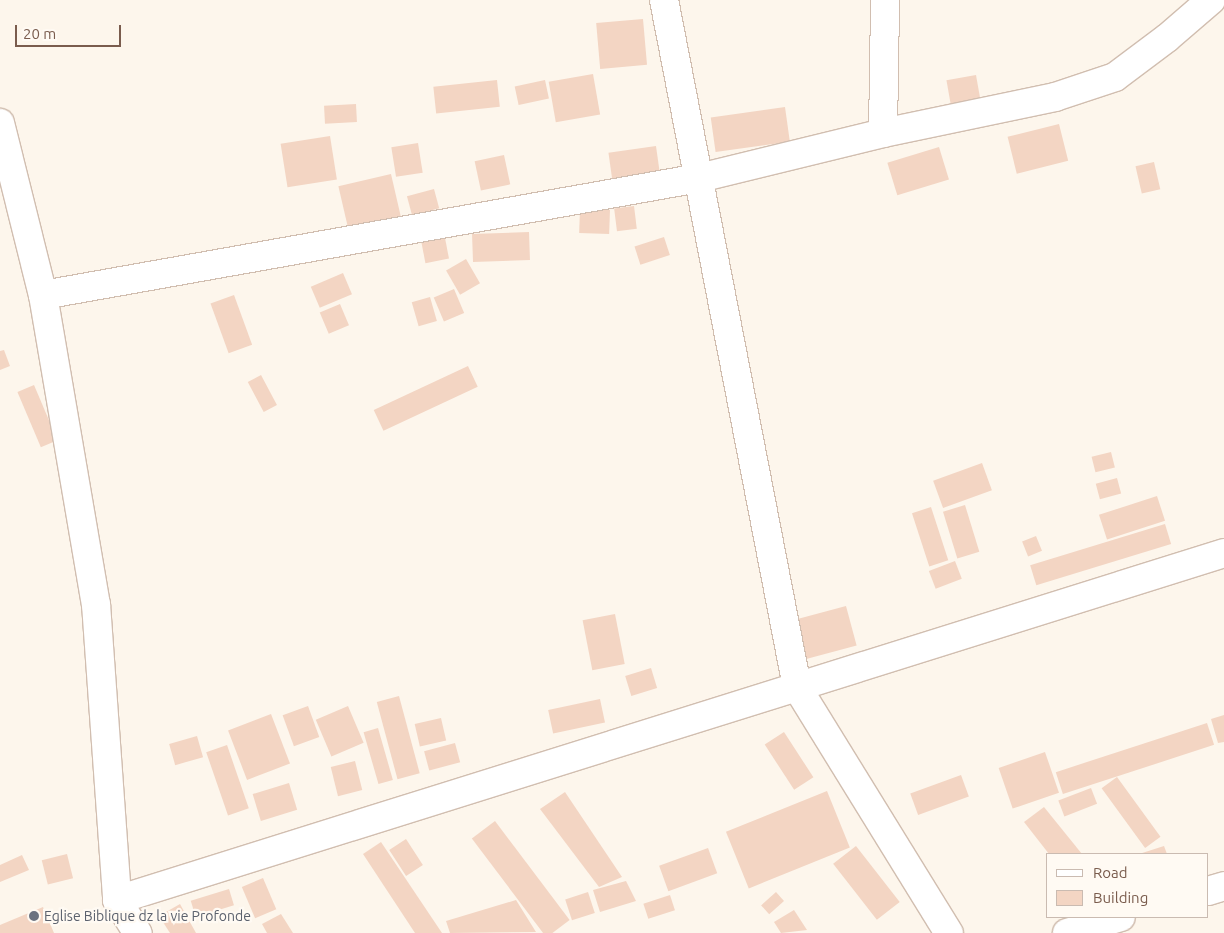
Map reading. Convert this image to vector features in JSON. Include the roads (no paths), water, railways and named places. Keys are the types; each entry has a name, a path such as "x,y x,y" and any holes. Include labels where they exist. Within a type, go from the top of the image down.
{"street":[{"path":"664,0 797,687 949,933"},
{"path":"883,133 885,0"},
{"path":"43,295 699,178 883,133 1055,97 1115,77 1168,38 1211,0"},
{"path":"0,123 43,295 96,604 117,900 138,933"},
{"path":"117,900 1224,553"},
{"path":"1209,891 1224,886"},
{"path":"1067,933 1118,918"}],"place":[{"name":"Eglise Biblique dz la vie Profonde","path":"34,916"}]}
